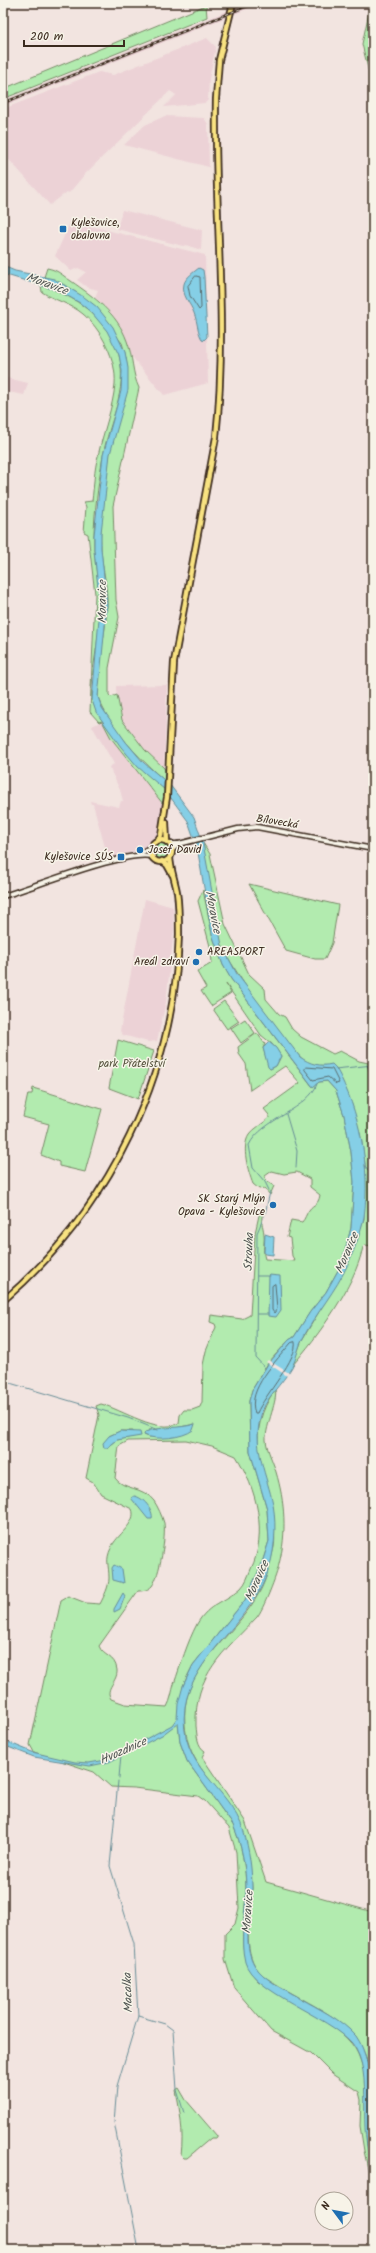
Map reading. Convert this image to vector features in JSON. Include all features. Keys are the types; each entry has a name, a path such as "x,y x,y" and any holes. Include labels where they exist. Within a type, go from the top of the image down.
{"main road":[{"path":"137,856 151,847 161,835 166,809 174,662 216,437 220,399 222,350 216,99 220,60 233,3"},
{"path":"166,809 168,843 172,850"},
{"name":"Bílovecká","path":"179,844 246,827 267,828 373,849"},
{"path":"157,841 179,844"},
{"path":"3,1301 47,1258 83,1215 114,1165 141,1112 158,1062 172,1003 179,934 176,886 170,856 172,850 179,844"},
{"path":"151,847 153,857"},
{"path":"3,896 76,871 137,856 153,857 162,861 174,877"},
{"path":"162,861 170,856"},
{"path":"3,2244 6,2250"}],"shaded area":[{"path":"247,3 262,3 3,106 3,101"},
{"path":"207,38 216,47 209,79 208,100 205,103 164,107 176,95 170,91 85,174 69,193 67,192 50,205 3,153 3,109 99,72 113,75"},
{"path":"165,116 204,118 208,124 209,167 124,145 145,125"},
{"path":"122,210 202,230 201,250 186,245 183,246 117,229"},
{"path":"71,221 205,255 208,383 164,395 132,357 121,327 111,313 95,297 98,290 87,287 77,280 86,272 78,268 71,271 55,256"},
{"path":"3,377 28,383 24,395 3,391"},
{"path":"167,685 164,768 145,750 122,720 116,686"},
{"path":"102,721 111,738 163,804 160,831 148,845 141,850 108,858 93,804 91,804 90,801 119,807 121,801 123,801 120,790 109,767 114,764 92,726"},
{"path":"145,899 173,907 174,930 166,1002 157,1041 148,1042 123,1035 120,1031"}],"green space":[{"path":"371,3 373,3 373,89 362,44"},
{"path":"206,5 207,17 3,99 3,89"},
{"path":"47,268 60,273 88,293 111,314 123,331 127,341 139,388 113,506 116,600 119,617 109,668 109,695 111,697 117,695 122,720 145,750 164,768 166,773 165,781 145,763 118,732 110,721 98,697 98,674 107,606 107,592 101,549 102,515 112,442 126,388 126,360 122,343 97,312 78,294 68,287 57,281 44,277"},
{"path":"41,285 66,295 89,310 107,330 119,355 121,381 117,406 103,456 95,514 94,549 99,592 100,618 93,677 92,700 97,712 114,736 134,759 165,790 163,804 111,738 102,721 99,722 90,712 95,594 88,534 84,532 86,507 84,502 92,501 97,461 114,393 115,375 113,365 102,336 90,320 73,307 42,292"},
{"path":"162,843 169,848 170,851 165,858 162,859 155,854 154,851 159,844"},
{"path":"203,843 210,854 225,924 249,974 265,989 266,999 279,1014 285,1017 292,1029 301,1037 333,1054 340,1051 359,1061 373,1064 373,1104 369,1109 373,1128 373,1246 365,1245 363,1247 359,1262 344,1294 324,1325 292,1366 302,1340 347,1265 364,1219 365,1164 361,1138 352,1105 332,1065 320,1066 308,1063 288,1044 261,1008 227,955 222,945 215,920"},
{"path":"249,884 338,905 332,943 325,959 315,959 286,951"},
{"path":"203,890 212,934 223,965 231,979 312,1086 319,1082 327,1081 336,1091 344,1115 351,1152 354,1182 351,1228 341,1265 326,1292 310,1312 294,1337 289,1340 268,1363 252,1390 249,1401 250,1451 267,1509 269,1541 261,1566 245,1600 193,1665 183,1686 178,1723 180,1742 187,1761 233,1825 239,1841 243,1857 246,1882 243,1949 251,1971 258,1981 313,2013 341,2033 352,2044 358,2054 367,2091 369,2156 373,2163 373,2179 368,2169 364,2151 360,2126 361,2100 359,2092 332,2074 311,2053 271,2031 234,1988 225,1959 225,1934 235,1924 239,1908 236,1852 229,1828 205,1801 198,1796 134,1788 111,1787 94,1772 34,1752 30,1745 61,1600 68,1596 86,1603 100,1604 109,1581 109,1552 129,1524 133,1514 132,1509 101,1494 93,1482 86,1478 99,1415 96,1406 101,1404 140,1420 161,1426 171,1426 179,1423 180,1415 184,1410 192,1410 200,1407 202,1402 203,1365 206,1351 216,1327 215,1324 210,1322 211,1315 242,1319 250,1315 255,1233 260,1211 263,1213 262,1221 265,1259 295,1261 292,1256 290,1238 287,1237 291,1220 302,1222 309,1210 317,1203 320,1195 310,1187 310,1179 297,1172 284,1174 272,1171 265,1176 266,1181 274,1186 270,1195 264,1188 259,1189 253,1184 247,1166 245,1152 249,1135 253,1130 269,1118 269,1115 264,1109 300,1083 285,1066 250,1090 246,1064 239,1054 238,1047 257,1033 265,1044 263,1048 270,1069 276,1066 281,1056 272,1044 261,1035 226,984 231,993 211,1006 201,991 206,988 197,972 212,963 211,950 198,901","holes":["195,1424 179,1435 149,1437 144,1435 149,1430 165,1430","120,1431 133,1431 132,1437 117,1440 107,1448 109,1436","186,1440 212,1446 236,1456 250,1483 258,1512 259,1541 256,1555 247,1579 241,1588 212,1607 197,1624 184,1654 167,1707 125,1704 111,1699 109,1692 116,1678 116,1665 99,1646 138,1591 146,1590 152,1586 158,1573 163,1546 164,1523 154,1501 139,1490 123,1485 115,1478 119,1446 128,1441"]},
{"path":"224,1001 239,1021 227,1029 213,1009"},
{"path":"245,1019 255,1033 241,1043 231,1028"},
{"name":"park Přátelství","path":"118,1040 154,1051 138,1099 109,1088"},
{"path":"33,1088 102,1109 85,1172 59,1166 59,1162 41,1155 49,1124 23,1117 28,1094 32,1094"},
{"path":"275,1390 276,1394 266,1434 266,1440 279,1483 283,1506 284,1529 282,1552 276,1576 260,1613 233,1641 213,1665 206,1678 200,1692 197,1708 197,1737 200,1746 205,1751 202,1757 245,1821 266,1882 373,1912 373,2092 370,2070 364,2052 356,2038 345,2026 317,2007 260,1973 255,1966 251,1957 248,1938 252,1884 241,1828 238,1819 194,1757 186,1735 185,1708 189,1691 196,1676 205,1662 250,1607 262,1588 270,1565 275,1543 271,1515 260,1466 258,1436 260,1420 266,1405"},
{"path":"179,2088 186,2100 217,2136 217,2138 211,2138 187,2158 184,2158 181,2155 182,2130 176,2090"}],"water":[{"path":"3,266 15,271 54,279 84,297 97,307 113,327 125,352 128,368 128,390 110,454 101,533 101,548 107,605 98,697 102,708 126,742 143,762 170,785 194,817 203,843 222,946 237,974 300,1057 315,1064 332,1064 336,1068 351,1103 362,1140 365,1160 366,1198 364,1217 357,1241 343,1274 301,1341 292,1367 269,1398 262,1411 260,1419 258,1430 259,1452 273,1504 275,1522 273,1550 269,1568 258,1594 198,1672 190,1689 185,1707 185,1728 189,1746 196,1761 237,1815 244,1832 250,1859 252,1880 248,1938 251,1957 255,1966 264,1976 282,1988 344,2024 356,2036 362,2048 367,2063 372,2096 373,2163 368,2150 366,2136 363,2070 359,2056 352,2043 341,2033 326,2023 276,1994 262,1984 251,1973 245,1962 243,1953 243,1935 246,1882 239,1840 233,1825 187,1761 180,1742 178,1723 162,1735 109,1762 90,1766 34,1757 3,1745 3,1740 32,1752 75,1762 89,1763 106,1760 172,1725 177,1718 178,1704 183,1686 193,1665 245,1600 261,1566 269,1541 267,1509 250,1451 249,1401 252,1390 268,1364 289,1340 294,1337 310,1312 326,1292 341,1265 351,1228 354,1182 351,1152 344,1115 336,1091 327,1081 319,1082 313,1087 231,979 223,965 212,934 197,847 188,821 165,790 138,767 121,747 96,712 92,700 100,607 94,550 94,535 103,455 121,391 122,371 119,355 107,331 92,313 80,303 59,291 3,274"},
{"path":"199,268 203,270 204,277 207,337 203,341 194,313 185,296 183,288 186,279"},
{"path":"269,1042 276,1048 281,1056 276,1066 270,1069 268,1067 263,1048"},
{"path":"265,1234 274,1237 273,1255 265,1254 264,1252"},
{"path":"269,1275 280,1276 281,1310 276,1317 268,1316"},
{"path":"195,1424 193,1430 189,1433 176,1437 155,1438 144,1435 145,1432 151,1430 183,1427"},
{"path":"120,1431 140,1432 141,1436 117,1440 107,1448 104,1448 103,1443 109,1436"},
{"path":"134,1496 147,1504 150,1508 152,1519 148,1519 131,1498"},
{"path":"114,1565 122,1569 124,1583 113,1580 112,1568"},
{"path":"123,1593 125,1596 120,1609 114,1612 114,1609"}],"pier":[{"path":"268,1360 289,1373 287,1376 266,1362"}],"waterway":[{"name":"Strouha","path":"373,32 370,50 373,62"},
{"path":"367,1065 373,1080"},
{"name":"Strouha","path":"335,1069 373,1065"},
{"name":"Strouha","path":"265,1368 256,1358 257,1233 265,1214 270,1192 265,1182 253,1168 249,1145 255,1136 264,1128 305,1100 312,1093 317,1084"},
{"path":"286,1114 297,1151 296,1168"},
{"path":"365,1166 373,1176"},
{"path":"257,1276 270,1276"},
{"path":"257,1314 268,1314"},
{"path":"3,1381 128,1418 158,1430"},
{"name":"Macalka","path":"119,1778 121,1754"},
{"name":"Macalka","path":"118,1781 110,1866 134,1944 138,2016 117,2086 114,2122 139,2250"},
{"path":"138,2016 165,2024 173,2030 177,2090 184,2113"}],"railway":[{"path":"3,103 255,3"}],"place":[{"name":"Kylešovice, obalovna","path":"63,229"},
{"name":"Josef David","path":"140,850"},
{"name":"Kylešovice SÚS","path":"121,857"},
{"name":"AREASPORT","path":"199,952"},
{"name":"Areál zdraví","path":"196,962"},
{"name":"SK Starý Mlýn Opava - Kylešovice","path":"273,1205"}],"water label":[{"name":"Moravice","path":"47,284"},
{"name":"Moravice","path":"102,602"},
{"name":"Moravice","path":"213,912"},
{"name":"Moravice","path":"347,1253"},
{"name":"Moravice","path":"257,1581"},
{"name":"Hvozdnice","path":"123,1751"},
{"name":"Moravice","path":"248,1912"}]}
